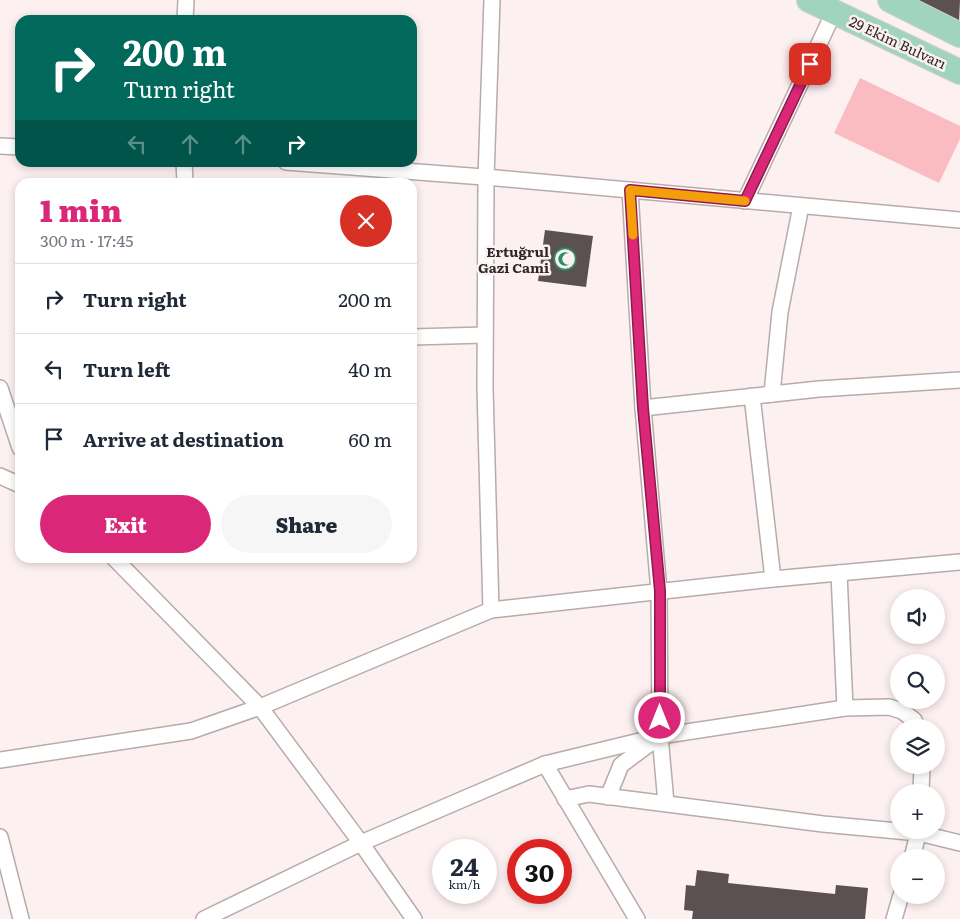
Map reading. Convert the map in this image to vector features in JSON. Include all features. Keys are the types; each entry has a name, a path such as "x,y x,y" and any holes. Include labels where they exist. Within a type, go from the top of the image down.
{"main road":[{"name":"29 Ekim Bulvarı","path":"809,0 960,72"},
{"path":"890,0 960,35"}],"street":[{"path":"185,15 186,0"},
{"path":"492,0 486,178 485,335 492,610"},
{"path":"745,201 834,12"},
{"path":"0,146 15,147"},
{"path":"348,167 960,220"},
{"path":"630,190 643,408 660,591 660,736 666,803"},
{"path":"772,394 780,312 801,206"},
{"path":"417,337 485,335"},
{"path":"643,408 818,388 960,380"},
{"path":"0,388 15,433"},
{"path":"752,396 773,579"},
{"path":"0,476 15,483"},
{"path":"0,760 191,731 260,707 492,610 773,579 960,562"},
{"path":"119,563 260,707 361,843 414,919"},
{"path":"839,573 845,708"},
{"path":"204,919 361,843 544,764 660,736 845,708 889,707 902,711 913,719"},
{"path":"608,796 621,765 660,736"},
{"path":"544,764 637,919"},
{"path":"565,798 589,794 823,824 890,830"},
{"path":"0,837 21,919"},
{"path":"945,839 960,843"},
{"path":"894,919 898,904"}],"shaded area":[{"path":"860,78 960,126 960,139 939,183 834,133"}],"building":[{"path":"914,0 960,0 959,23"},
{"name":"Ertuğrul Gazi Cami","path":"545,230 593,236 586,287 538,281"},
{"path":"697,870 729,874 728,883 835,894 836,885 868,888 865,919 692,919 693,911 684,910 686,885 695,886"}],"slow traffic":[{"path":"633,235 630,190 745,201"}],"place":[{"name":"Ertuğrul Gazi Cami","path":"565,259"}],"route":[{"path":"660,718 660,591 643,408 630,190 745,201 810,64"}]}
